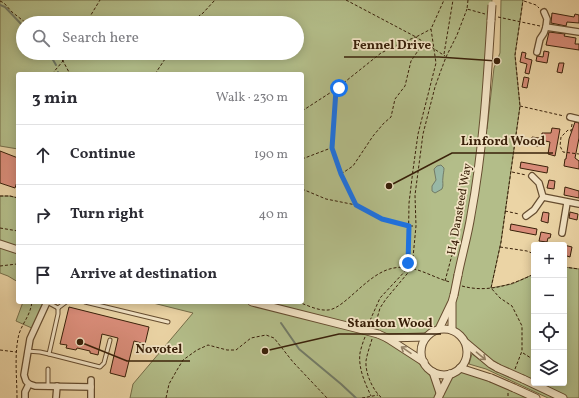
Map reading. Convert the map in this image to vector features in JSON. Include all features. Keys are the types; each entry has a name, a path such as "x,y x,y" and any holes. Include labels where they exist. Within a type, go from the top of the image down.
{"street":[{"name":"H4 Dansteed Way","path":"452,330 453,299 471,215 480,156 492,2"},
{"path":"537,52 540,39 546,27 547,19 544,12"},
{"path":"546,27 579,32"},
{"path":"532,176 539,183 543,197"},
{"path":"543,197 567,203 579,204"},
{"path":"526,216 534,210 543,197"},
{"path":"562,232 567,203"},
{"path":"0,244 16,249"},
{"name":"H4 Dansteed Way","path":"439,329 453,299"},
{"path":"46,304 30,339 24,374 26,381 35,386 91,387"},
{"path":"260,304 376,333 387,338 424,362 433,372 439,395"},
{"path":"424,362 421,349 426,337 439,329 452,330 490,364 563,398"},
{"path":"387,338 426,337"},
{"path":"433,372 442,375 450,374 460,368 467,357 466,343"},
{"path":"460,368 491,378 511,390 536,398"},
{"path":"439,395 450,374"},
{"path":"91,380 91,398"},
{"path":"25,398 25,392 29,384"},
{"path":"56,386 56,398"}],"lane":[{"path":"51,304 58,308"},
{"path":"58,308 63,304"},
{"path":"93,304 168,322"},
{"path":"49,354 58,308"},
{"path":"27,351 40,352 100,367 104,363 110,340"},
{"path":"48,369 48,386"}],"path":[{"path":"90,16 100,0"},
{"path":"199,16 215,0"},
{"path":"346,0 416,37 446,57"},
{"path":"371,396 363,380 360,353 371,316 380,298 408,268 409,203 413,170 418,134 436,63 431,29 444,0"},
{"path":"443,54 453,0"},
{"path":"491,288 500,247 520,106 515,55 523,0 536,5 544,12"},
{"path":"0,1 17,16"},
{"path":"382,398 376,393 369,377 366,362 376,333 380,308 412,268 416,226 415,195 423,134 435,87 446,57 467,10"},
{"path":"519,22 546,27"},
{"path":"304,109 336,90 381,53 431,29"},
{"path":"341,174 353,166 373,136 391,117 396,99 405,86 411,61 424,42"},
{"path":"156,72 164,60"},
{"path":"54,72 63,61 69,72"},
{"path":"336,90 332,148 341,174 356,205"},
{"path":"520,106 574,118 571,131 568,130 561,137 560,146 563,152 579,154"},
{"path":"304,158 332,148"},
{"path":"511,172 532,176"},
{"path":"304,190 326,199 356,205 382,219 409,226 416,226"},
{"path":"0,196 16,198"},
{"path":"504,211 526,216"},
{"path":"0,228 16,231"},
{"path":"500,247 531,253"},
{"path":"445,281 452,255 463,252"},
{"path":"0,266 16,264"},
{"path":"567,267 579,269"},
{"path":"304,304 326,311 333,310 366,281 381,272 393,268 412,268 451,283"},
{"path":"457,284 469,288 491,288 512,284 531,275"},
{"path":"491,288 500,298 512,306 522,326 522,352 514,373"},
{"path":"17,398 17,352 19,334 31,312 32,304"},
{"path":"166,398 169,384 176,370 183,360 197,350 208,345 227,350 236,350 251,338 266,335 274,338 293,362 326,398"},
{"path":"0,350 17,352"},
{"path":"522,352 531,358"},
{"path":"508,398 511,390"},
{"path":"362,398 378,395"}],"green space":[{"path":"0,0 492,0 483,128 487,129 494,68 500,53 501,0 523,0 515,55 520,106 501,242 491,288 512,284 531,275 531,383 491,364 452,330 452,303 439,329 426,337 388,338 424,362 433,372 439,392 450,374 460,368 536,398 130,398 133,384 193,313 157,304 304,304 304,72 16,72 16,149 0,146"},
{"path":"0,196 10,196 16,198 16,281 0,273"},
{"path":"567,267 579,269 579,398 563,398 538,386 567,386"},
{"path":"22,304 46,304 34,329 16,321"},
{"path":"472,354 488,366 556,398 548,398 486,369 469,364"}],"shaded area":[{"path":"441,165 444,168 443,188 435,193 432,191 432,186 436,180 434,169"}],"building":[{"path":"552,13 574,17 575,14 579,15 579,23 567,22 566,26 551,23"},
{"path":"549,32 565,34 564,36 576,38 575,44 579,44 579,50 546,45"},
{"path":"544,51 549,52 547,63 536,61 537,56 543,57"},
{"path":"522,52 526,53 525,58 532,60 529,74 525,73 527,64 520,62"},
{"path":"559,63 564,63 562,73 557,72"},
{"path":"524,77 529,78 527,88 522,87"},
{"path":"575,122 579,123 579,138 575,158 579,161 579,169 564,166 569,139"},
{"path":"552,128 560,129 555,156 548,154 550,142 541,140 542,133 551,133"},
{"path":"532,137 539,138 538,146 531,145"},
{"path":"0,151 16,157 16,185 15,188 0,183"},
{"path":"521,162 548,167 547,173 520,168"},
{"path":"549,180 555,181 554,189 547,188"},
{"path":"565,187 579,191 579,198 564,195"},
{"path":"543,212 549,213 548,223 541,221"},
{"path":"570,212 578,214 577,220 569,218"},
{"path":"511,224 537,229 536,235 510,230"},
{"path":"541,232 551,234 547,242 539,241"},
{"path":"567,246 572,247 570,257 567,256"},
{"path":"69,307 149,327 145,344 134,341 125,377 110,373 118,338 102,334 98,355 90,353 90,351 77,348 76,350 66,348 67,345 60,344"}],"waterway":[{"path":"0,5 5,7 16,19"},
{"path":"53,60 56,65"},
{"path":"281,323 299,349 356,398"}],"place":[{"name":"Fennel Drive","path":"497,61"},
{"name":"Linford Wood","path":"389,186"},
{"name":"Novotel","path":"80,342"},
{"name":"Stanton Wood","path":"265,351"}],"route":[{"path":"339,88 336,90 332,148 338,168 356,205 382,219 409,226 408,263"}]}
